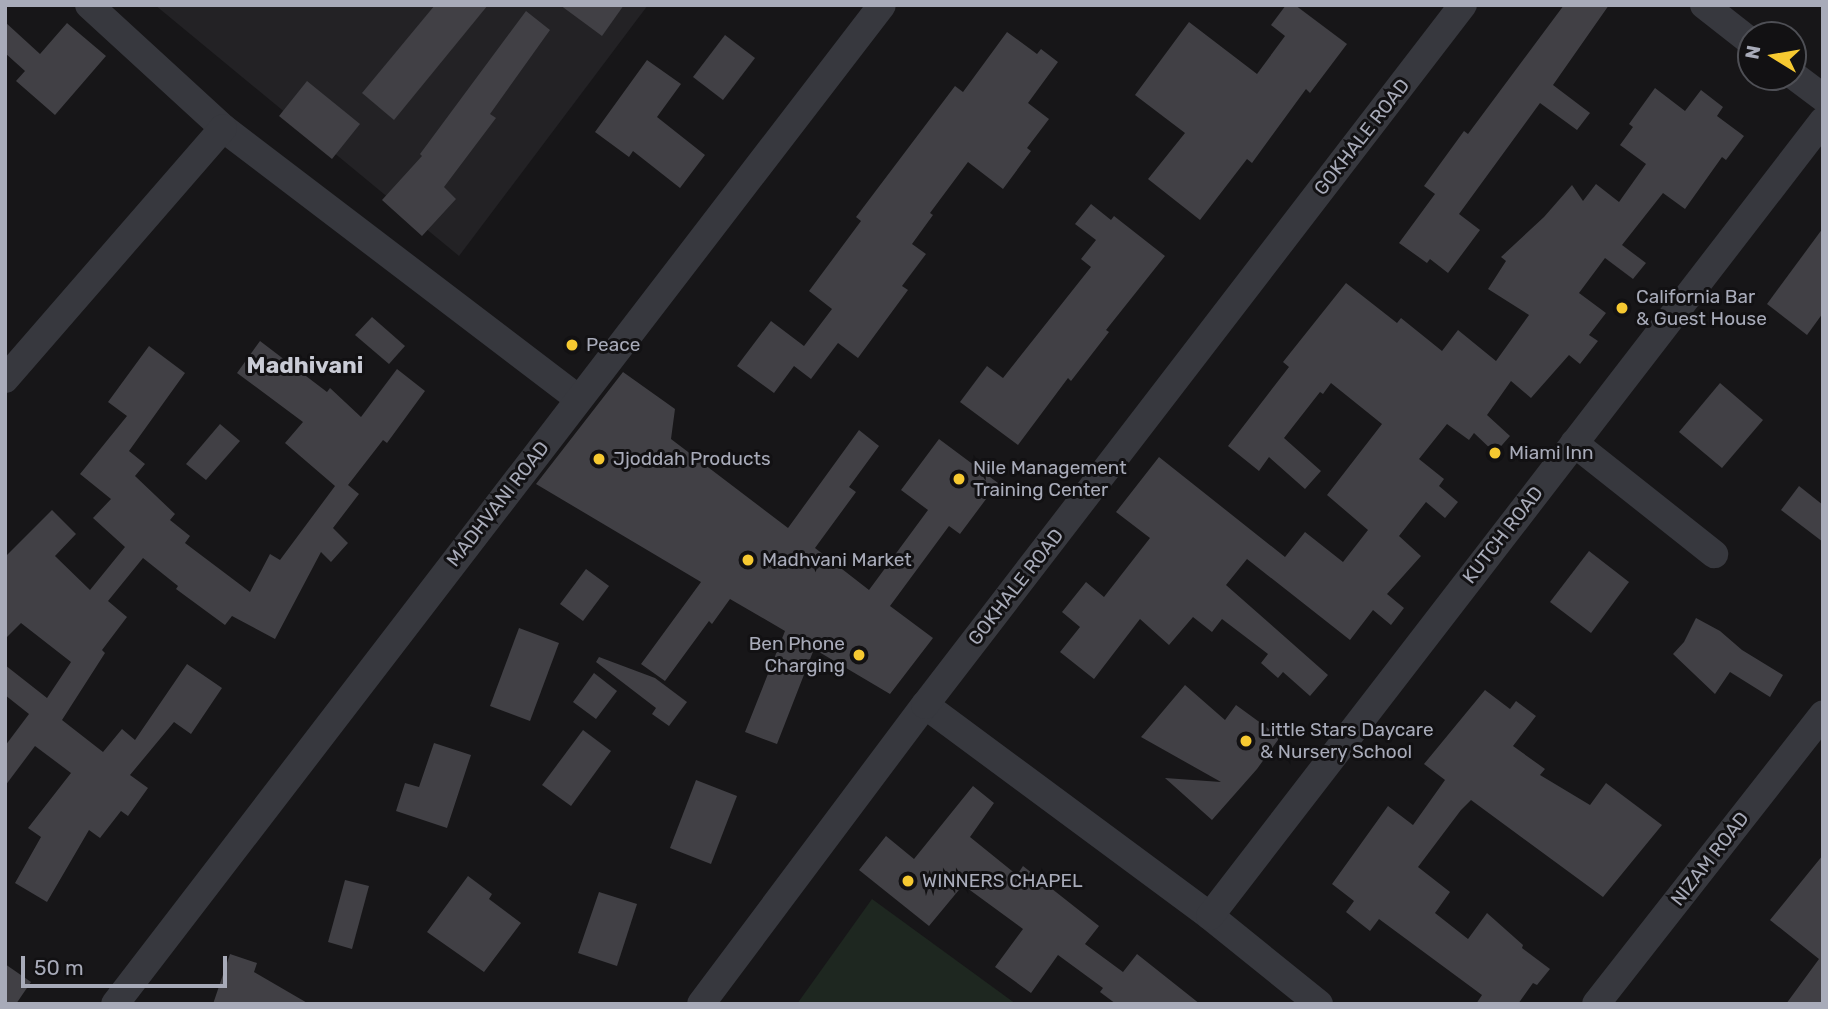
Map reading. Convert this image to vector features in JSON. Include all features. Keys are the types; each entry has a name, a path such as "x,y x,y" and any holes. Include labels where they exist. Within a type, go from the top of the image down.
{"street":[{"path":"89,5 223,128 579,399"},
{"name":"MADHVANI ROAD","path":"115,1004 882,5"},
{"name":"GOKHALE ROAD","path":"701,1004 925,705 1463,5"},
{"path":"1704,5 1737,31"},
{"path":"1807,86 1823,98"},
{"name":"KUTCH ROAD","path":"1210,916 1823,121"},
{"path":"5,379 223,128"},
{"path":"1574,443 1714,554"},
{"path":"925,705 1210,916 1319,1004"},
{"name":"NIZAM ROAD","path":"1597,1004 1817,733"}],"shaded area":[{"path":"155,5 648,5 459,256"},
{"path":"872,899 1016,1004 797,1004"}],"building":[{"path":"435,5 488,5 394,120 362,93"},
{"path":"560,5 624,5 602,36"},
{"path":"1286,5 1295,5 1347,44 1310,93 1306,89 1252,163 1247,159 1200,220 1148,179 1185,133 1135,95 1189,22 1257,74 1285,36 1271,25"},
{"path":"1564,5 1609,5 1553,85 1590,113 1577,130 1540,103 1459,214 1480,230 1448,273 1430,259 1427,263 1399,243 1435,194 1424,186 1464,131 1468,134"},
{"path":"526,11 550,30 490,114 496,118 444,187 456,199 422,236 382,200 422,156 420,154"},
{"path":"5,22 40,54 67,23 106,56 55,115 16,81 25,71 5,53"},
{"path":"1007,32 1037,54 1041,49 1058,62 1028,103 1049,119 1027,148 1031,151 1003,189 968,162 930,213 933,215 912,244 926,254 902,286 908,290 858,358 838,343 811,379 794,366 774,393 737,366 771,321 804,346 832,309 809,291 861,221 856,217 955,86 963,92"},
{"path":"725,35 755,58 723,100 693,77"},
{"path":"647,60 681,84 657,117 705,155 680,188 633,151 629,157 595,132"},
{"path":"307,81 360,124 332,159 279,116"},
{"path":"1655,88 1685,111 1701,90 1723,107 1717,116 1744,136 1726,160 1722,157 1685,209 1663,193 1622,245 1646,263 1633,279 1605,258 1579,293 1606,313 1589,335 1598,341 1580,364 1569,355 1531,398 1511,381 1487,415 1510,436 1495,453 1474,433 1469,440 1447,424 1419,459 1444,479 1439,486 1458,502 1445,518 1426,502 1399,536 1421,556 1387,594 1404,608 1391,625 1373,610 1350,640 1247,559 1226,585 1328,675 1310,696 1283,672 1278,678 1261,663 1268,654 1222,619 1212,632 1193,617 1169,645 1140,619 1094,679 1060,652 1080,627 1062,612 1086,582 1104,597 1150,538 1116,512 1159,457 1285,557 1305,532 1343,562 1368,530 1327,495 1382,424 1331,383 1323,394 1320,392 1284,438 1321,471 1305,489 1269,457 1259,471 1228,446 1289,367 1283,362 1346,283 1397,323 1401,318 1442,351 1458,330 1496,361 1529,315 1488,289 1506,261 1501,257 1544,217 1572,185 1583,201 1596,184 1619,202 1646,164 1620,145 1633,127 1629,124"},
{"path":"1091,204 1111,220 1114,216 1165,256 1106,330 1109,332 1071,381 1068,378 1018,445 960,402 987,366 1003,378 1091,267 1081,259 1096,240 1075,224"},
{"path":"1823,228 1823,313 1807,335 1767,304"},
{"path":"372,317 405,346 389,364 355,335"},
{"path":"260,341 327,392 330,388 361,417 397,369 425,391 387,443 383,440 348,485 359,494 333,528 348,543 331,562 321,552 275,639 232,616 225,625 176,589 178,586 143,558 108,601 127,617 102,650 105,653 62,720 103,752 122,729 135,740 187,664 222,688 191,734 174,722 130,775 148,788 128,816 121,811 100,838 89,830 47,902 15,883 41,837 28,828 71,773 35,746 5,786 5,746 29,714 5,695 5,665 47,698 71,662 21,623 5,639 5,557 52,510 76,534 55,556 90,590 125,547 93,518 111,499 80,474 127,416 108,402 149,346 185,373 129,451 145,464 135,476 175,514 170,520 190,536 185,543 250,592 270,554 280,560 335,486 285,443 303,422 237,373"},
{"name":"Madhvani Market","path":"623,372 675,409 671,439 788,528 859,430 879,446 849,487 856,492 815,548 869,590 928,510 901,490 939,439 998,483 960,534 949,526 890,606 933,638 890,694 814,649 777,744 745,732 785,631 730,599 712,624 709,621 665,681 641,664 701,582 536,484"},
{"path":"1720,383 1763,420 1722,468 1679,432"},
{"path":"220,424 240,441 206,480 186,464"},
{"path":"1799,486 1823,505 1823,542 1781,510"},
{"path":"1589,551 1629,582 1591,633 1550,602"},
{"path":"586,569 609,586 583,621 560,604"},
{"path":"1696,618 1720,631 1742,650 1783,675 1770,697 1730,672 1715,694 1673,654 1684,642"},
{"path":"519,628 559,643 530,721 490,706"},
{"path":"599,657 655,678 687,702 669,726 652,714 656,708 596,662"},
{"path":"594,673 617,691 596,719 573,702"},
{"path":"1185,685 1225,720 1236,705 1280,737 1257,769 1212,820 1165,778 1221,782 1141,737"},
{"path":"1485,690 1510,709 1516,701 1536,716 1513,746 1545,769 1540,775 1590,805 1606,783 1662,825 1603,897 1471,800 1461,810 1418,867 1450,892 1435,913 1468,939 1487,913 1523,945 1522,948 1550,969 1537,985 1533,983 1518,1004 1476,1004 1482,995 1379,919 1370,931 1346,912 1354,901 1332,884 1388,806 1413,825 1445,780 1424,764"},
{"path":"583,730 611,751 571,806 542,785"},
{"path":"434,743 471,755 447,828 396,811 405,783 419,787"},
{"path":"696,780 737,796 711,864 670,848"},
{"path":"973,786 994,803 970,837 1017,875 1023,866 1099,926 1085,944 1123,972 1137,954 1200,1004 1116,1004 1100,992 1103,988 1058,955 1031,993 995,967 1023,929 963,885 929,926 859,870 886,836 914,859"},
{"path":"1823,855 1823,1004 1786,1004 1819,959 1770,920"},
{"path":"468,876 492,894 489,899 521,923 484,972 427,932"},
{"path":"345,880 369,886 352,949 328,942"},
{"path":"599,892 637,904 617,966 578,953"},
{"path":"230,954 257,963 254,972 309,1004 213,1004"},
{"path":"5,964 31,982 16,1004 5,1004"}],"place":[{"name":"California Bar & Guest House","path":"1622,308"},
{"name":"Peace","path":"572,345"},
{"name":"Miami Inn","path":"1495,453"},
{"name":"Jjoddah Products","path":"599,459"},
{"name":"Nile Management Training Center","path":"959,479"},
{"name":"Madhvani Market","path":"748,560"},
{"name":"Ben Phone Charging","path":"859,655"},
{"name":"Little Stars Daycare & Nursery School","path":"1246,741"},
{"name":"WINNERS CHAPEL","path":"908,881"}],"district":[{"name":"Madhivani","path":"305,365"}]}
